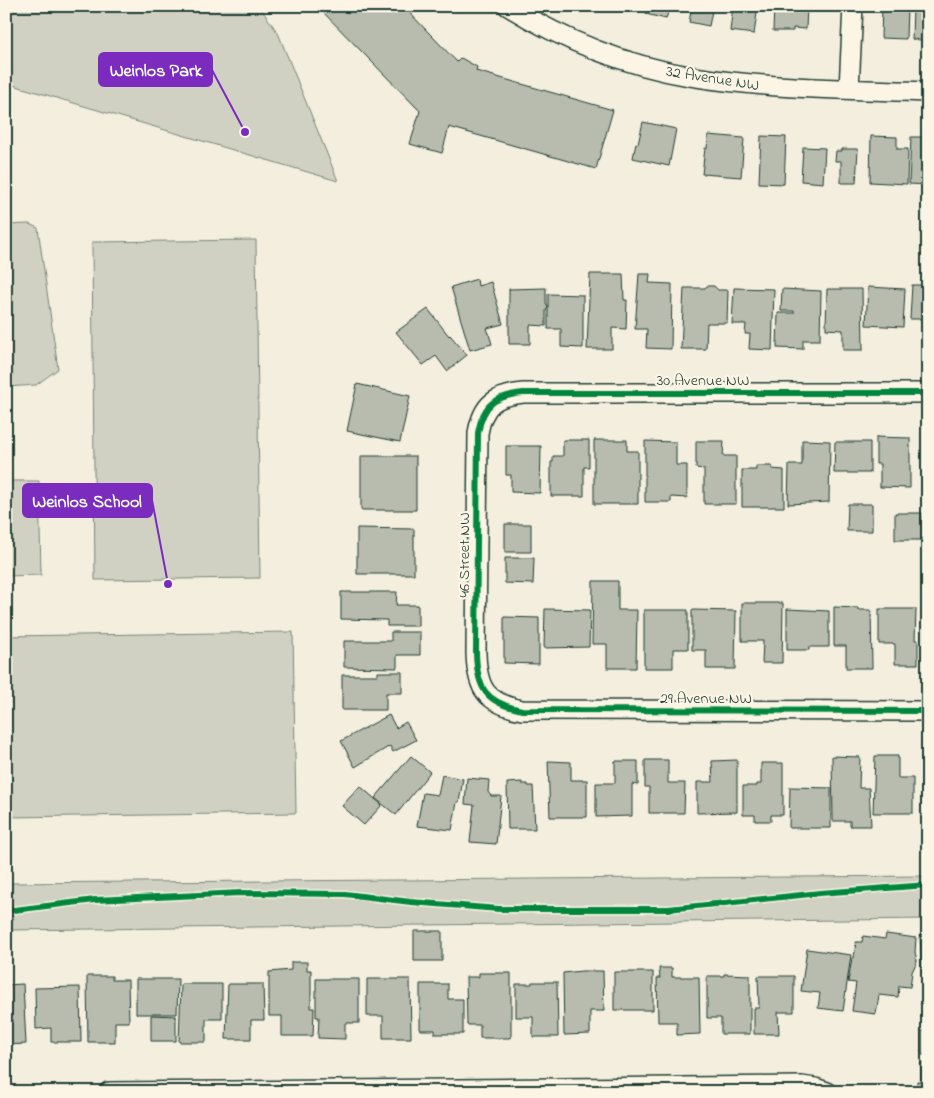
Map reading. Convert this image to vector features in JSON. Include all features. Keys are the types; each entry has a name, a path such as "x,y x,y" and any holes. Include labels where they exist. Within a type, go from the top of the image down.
{"street":[{"path":"849,89 853,6"},
{"name":"32 Avenue NW","path":"511,7 548,29 603,52 686,75 727,82 768,85 928,92"},
{"name":"30 Avenue NW","path":"484,412 490,404 499,398 523,393 928,393"},
{"name":"46 Street NW","path":"484,412 478,433 476,653 481,686 488,696"},
{"name":"29 Avenue NW","path":"488,696 497,703 522,710 928,711"},
{"path":"109,1092 563,1090 802,1086 827,1092"}],"shaded area":[{"path":"6,6 259,6 278,33 338,181 6,83"},
{"path":"29,224 38,228 58,369 36,385 6,387 6,225"},
{"path":"256,240 260,578 95,580 92,242"},
{"path":"6,481 39,481 41,575 6,576"},
{"path":"293,632 296,813 6,817 6,636"},
{"path":"928,876 928,919 6,930 6,883"}],"building":[{"path":"317,6 403,6 457,62 461,58 477,67 476,71 613,110 596,169 449,127 442,153 410,144 420,111"},
{"path":"648,6 670,6 666,19 646,14"},
{"path":"692,6 713,6 709,26 689,22"},
{"path":"733,6 758,6 754,34 730,31"},
{"path":"774,6 807,6 806,29 793,28 793,31 773,31"},
{"path":"882,6 907,6 906,39 881,38"},
{"path":"913,6 928,6 928,41 912,39"},
{"path":"643,122 676,129 669,166 633,158"},
{"path":"708,135 744,138 741,177 702,174"},
{"path":"761,136 786,137 784,184 759,183"},
{"path":"871,136 897,137 897,149 908,149 907,184 870,182"},
{"path":"911,137 928,137 928,185 909,184"},
{"path":"803,147 825,148 823,183 801,181"},
{"path":"842,149 858,149 856,183 841,183 841,161 835,161 836,151 842,151"},
{"path":"590,274 623,274 624,300 627,300 626,329 612,328 612,349 587,349"},
{"path":"639,274 650,274 649,283 672,284 671,349 646,348 647,329 635,329"},
{"path":"477,279 478,286 491,282 503,324 487,328 492,344 470,350 451,287"},
{"path":"912,285 928,285 928,319 910,319"},
{"path":"707,286 714,286 718,290 728,290 727,323 707,323 706,349 681,349 684,288 705,288"},
{"path":"868,287 905,289 903,327 866,325"},
{"path":"546,288 546,303 548,307 546,311 546,326 530,325 530,344 509,344 509,289"},
{"path":"734,288 774,289 772,350 749,349 750,334 745,334 746,324 732,324"},
{"path":"782,289 821,291 820,340 803,340 803,349 777,348 778,313 794,313 794,311 781,311"},
{"path":"827,289 862,289 863,350 843,350 843,330 826,329"},
{"path":"548,294 583,295 583,348 561,347 561,329 548,329"},
{"path":"428,309 467,355 447,371 436,356 423,365 396,332"},
{"path":"357,384 410,396 400,442 347,431"},
{"path":"876,437 910,438 910,488 880,487 880,464 876,464"},
{"path":"927,437 928,497 926,497"},
{"path":"563,440 589,440 589,467 584,467 584,496 551,496 551,462 553,462 553,456 563,456"},
{"path":"594,440 627,440 627,451 638,451 638,504 594,504"},
{"path":"802,440 830,441 829,502 788,504 789,465 802,465"},
{"path":"645,441 676,442 676,465 687,465 687,498 671,497 671,502 645,502"},
{"path":"696,441 724,441 723,456 736,456 736,504 704,504 704,469 696,468"},
{"path":"835,442 870,442 870,473 834,473"},
{"path":"506,446 541,446 540,493 511,492 511,475 506,475"},
{"path":"361,456 416,456 416,510 361,510"},
{"path":"756,466 772,466 772,469 784,470 784,507 742,507 742,470 756,470"},
{"path":"848,504 872,504 872,531 847,531"},
{"path":"895,513 922,513 922,540 895,540"},
{"path":"505,524 531,524 531,552 505,552"},
{"path":"357,528 414,529 414,574 357,574"},
{"path":"505,558 534,558 533,584 505,583"},
{"path":"593,581 618,581 618,610 637,610 636,668 607,668 607,644 592,644"},
{"path":"341,592 397,592 396,605 418,605 418,626 387,626 387,620 341,619"},
{"path":"742,603 783,603 782,663 762,663 763,641 742,641"},
{"path":"834,607 871,610 872,668 846,668 846,646 834,646"},
{"path":"545,609 590,610 589,647 544,648"},
{"path":"787,609 829,611 829,647 809,647 809,650 787,650"},
{"path":"879,609 916,609 915,640 918,640 918,664 895,664 895,644 879,644"},
{"path":"644,610 688,610 688,649 673,649 673,668 644,668"},
{"path":"692,610 736,611 735,669 706,669 706,650 692,650"},
{"path":"504,617 539,618 539,664 504,663"},
{"path":"925,624 928,624 928,658 925,658"},
{"path":"391,632 420,632 420,655 397,655 397,668 344,667 344,641 391,641"},
{"path":"378,672 402,672 402,693 386,693 386,710 342,710 342,675 378,675"},
{"path":"389,715 396,728 406,722 416,740 393,752 390,746 355,767 341,741"},
{"path":"411,756 430,772 396,815 375,798"},
{"path":"832,756 860,757 859,788 869,788 871,826 850,826 850,821 833,821"},
{"path":"875,756 898,756 898,778 913,778 913,813 873,813"},
{"path":"925,757 928,757 928,807 925,807"},
{"path":"645,760 668,760 668,783 685,783 684,813 649,813 649,787 645,787"},
{"path":"737,760 737,812 697,813 697,782 713,782 712,761"},
{"path":"548,761 571,762 571,780 587,780 587,817 550,817"},
{"path":"615,761 638,761 638,785 632,784 632,816 596,817 596,783 615,783"},
{"path":"761,763 783,763 783,815 771,815 771,821 755,821 755,815 743,815 743,786 757,786 757,784 761,784"},
{"path":"442,775 463,779 452,830 417,826 423,793 438,795"},
{"path":"467,778 489,780 488,792 491,796 501,796 496,844 470,842 474,805 465,804"},
{"path":"522,782 522,784 533,786 535,829 508,829 507,783"},
{"path":"360,786 382,805 364,825 342,806"},
{"path":"790,787 831,788 831,828 789,828"},
{"path":"414,931 442,931 442,961 414,961"},
{"path":"886,934 916,938 915,952 917,961 912,972 910,987 899,986 898,997 879,995 876,1014 852,1011 856,983 848,982 856,942 862,942 863,936 885,939"},
{"path":"920,935 928,935 928,974 922,974"},
{"path":"807,949 851,955 843,1011 818,1008 820,993 801,991"},
{"path":"291,962 307,962 307,970 311,970 311,1008 314,1008 313,1036 282,1036 282,1016 269,1016 269,972 291,970"},
{"path":"659,968 672,968 672,977 699,977 700,1034 677,1035 677,1022 658,1022 657,978 660,978"},
{"path":"603,971 604,1011 590,1011 590,1034 564,1035 563,973"},
{"path":"614,972 653,972 653,1010 614,1010"},
{"path":"479,973 511,973 511,1037 509,1038 480,1038 480,1025 467,1025 466,977 479,977"},
{"path":"724,974 750,975 750,1034 721,1034 721,1018 707,1018 707,976 724,976"},
{"path":"87,976 112,976 112,980 128,980 129,1022 115,1022 115,1042 88,1042"},
{"path":"758,976 794,976 794,1012 778,1012 779,1034 754,1034 754,1008 759,1008"},
{"path":"136,979 178,979 177,1014 136,1014"},
{"path":"316,979 359,979 359,1023 345,1023 345,1039 318,1038 319,1017 316,1017"},
{"path":"367,979 410,979 411,1038 383,1038 383,1016 367,1016"},
{"path":"532,982 557,982 558,1037 533,1037 533,1017 516,1017 516,984 532,984"},
{"path":"23,984 26,1044 6,1045 6,985"},
{"path":"181,984 222,984 222,1019 206,1019 206,1042 179,1042"},
{"path":"228,984 263,984 264,1020 251,1020 251,1039 226,1039"},
{"path":"420,984 448,984 448,999 463,999 463,1034 435,1034 435,1030 420,1030"},
{"path":"80,987 81,1042 51,1042 51,1028 36,1029 35,988"},
{"path":"151,1015 176,1016 176,1041 151,1041"},
{"path":"925,1018 928,1018 928,1055 922,1055 922,1031 925,1031"},
{"path":"921,1063 928,1063 928,1092 917,1092 917,1081 921,1081"}],"cycle path":[{"path":"928,393 523,393 498,399 487,408 480,423 478,433 476,653 479,676 486,692 500,703 522,710 928,711"},
{"path":"6,911 95,900 241,893 345,894 411,902 499,909 668,909 820,893 928,885"}],"place":[{"name":"Weinlos Park","path":"245,132"},
{"name":"Weinlos School","path":"168,584"}]}
